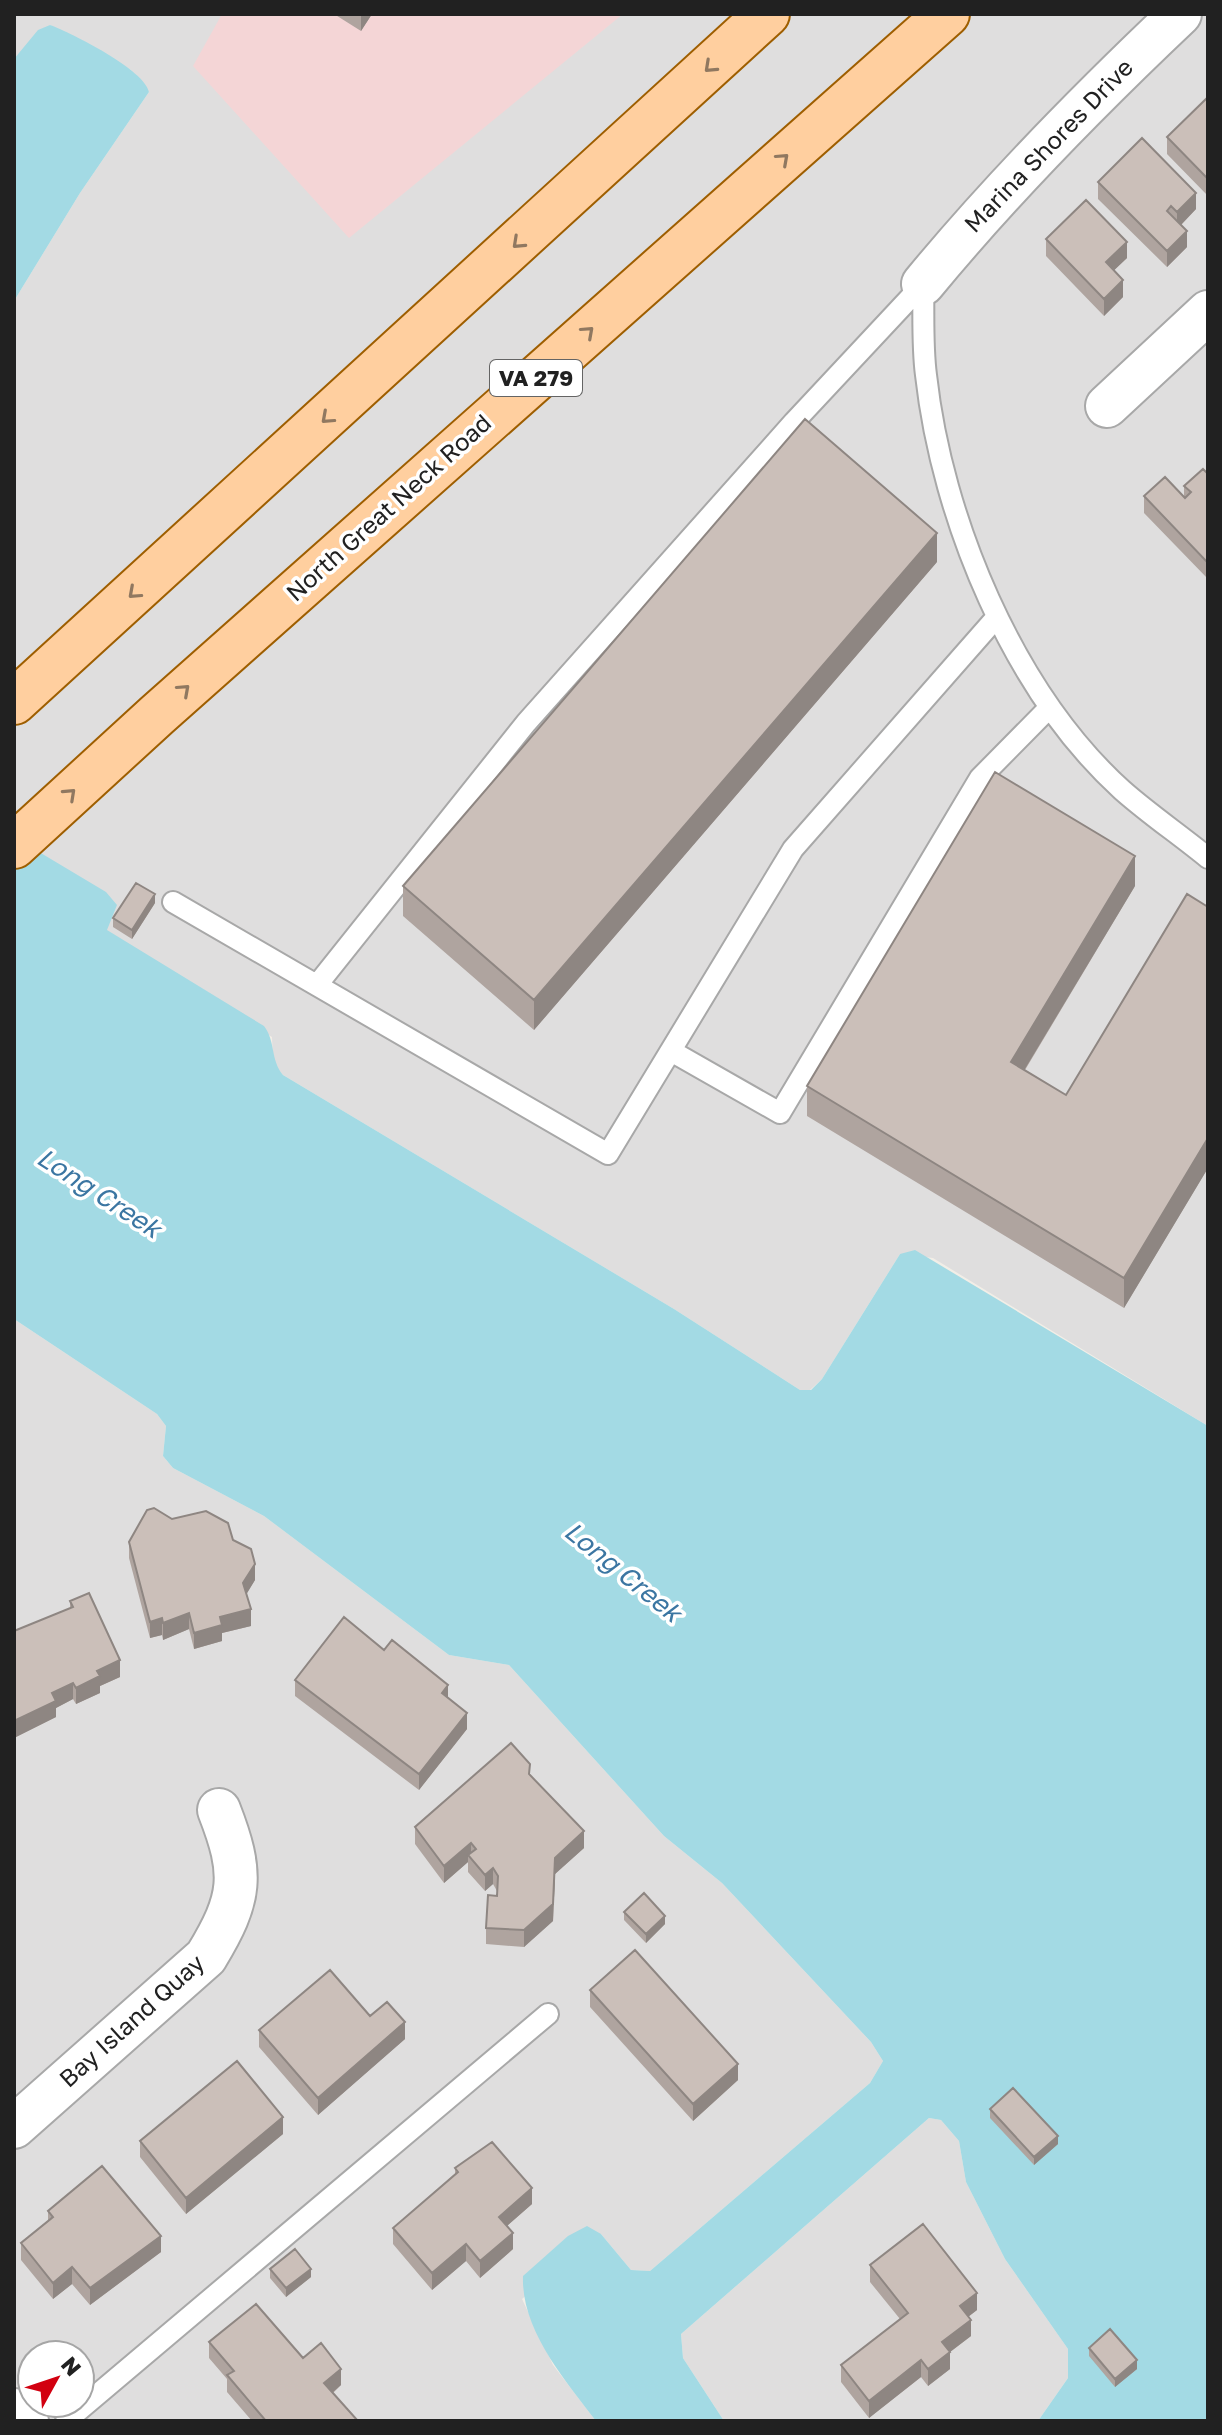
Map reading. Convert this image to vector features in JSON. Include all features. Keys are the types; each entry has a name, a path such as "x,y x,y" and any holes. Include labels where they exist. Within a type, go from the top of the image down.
{"main road":[{"path":"27,690 767,14"},
{"name":"North Great Neck Road","path":"14,846 126,742 947,14"}],"street":[{"name":"Marina Shores Drive","path":"923,284 1030,162 1180,14"},
{"path":"1107,406 1208,312"},
{"name":"Bay Island Quay","path":"14,2127 206,1957 228,1921 237,1885 234,1850 219,1810"},
{"path":"14,2410 27,2421"}],"lane":[{"path":"923,284 925,373 940,460 995,619 1049,708 1121,789 1208,858"},
{"path":"317,985 526,723 794,422 923,284"},
{"path":"173,902 608,1154 793,849 995,619"},
{"path":"671,1051 780,1113 980,778 1049,708"},
{"path":"66,2421 548,2014"}],"shaded area":[{"path":"14,14 1208,14 1208,1426 933,1258 900,1254 822,1379 810,1390 800,1390 674,1309 283,1075 273,1063 272,1037 106,930 14,837 14,301 80,193 149,92 131,70 50,25 14,59"},
{"path":"222,14 623,14 349,238 193,66"},
{"path":"14,1319 157,1414 166,1426 163,1456 173,1468 264,1516 449,1655 509,1665 664,1836 722,1883 871,2042 883,2061 870,2083 650,2271 631,2270 601,2234 522,2299 553,2365 596,2421 14,2421"},
{"path":"929,2118 941,2120 959,2141 966,2182 1005,2259 1068,2349 1068,2378 1038,2421 724,2421 683,2358 681,2334"}],"water":[{"path":"50,25 122,63 135,73 149,92 80,193 14,301 14,59 38,30"},
{"name":"Long Creek","path":"14,837 106,892 117,905 107,930 264,1026 283,1075 674,1309 800,1390 811,1390 822,1379 900,1254 915,1250 1208,1426 1208,2421 1038,2421 1068,2378 1068,2349 1005,2259 966,2182 959,2141 941,2120 929,2118 681,2334 683,2358 724,2421 596,2421 571,2389 537,2335 524,2296 523,2276 568,2236 587,2226 601,2234 631,2270 650,2271 870,2083 883,2061 871,2042 722,1883 664,1836 509,1665 449,1655 264,1516 173,1468 163,1456 166,1426 157,1414 14,1319"}],"building":[{"path":"1208,99 1208,179 1167,137"},
{"path":"1142,138 1196,193 1177,212 1171,206 1167,211 1187,231 1167,251 1098,182"},
{"path":"1086,200 1127,242 1106,262 1123,280 1104,299 1046,239"},
{"path":"805,419 937,533 534,1000 403,886"},
{"path":"1203,469 1208,474 1208,563 1144,496 1165,477 1185,498 1191,492 1184,486"},
{"path":"995,772 1135,856 1011,1062 1066,1095 1187,894 1208,907 1208,1138 1124,1278 807,1086"},
{"path":"136,883 155,894 132,930 113,918"},
{"path":"154,1508 172,1519 206,1511 228,1523 233,1540 251,1549 255,1564 243,1583 251,1609 220,1617 222,1625 194,1633 189,1613 163,1623 162,1618 150,1622 129,1542 147,1510"},
{"path":"89,1593 120,1660 97,1671 100,1676 76,1688 73,1683 52,1693 56,1701 14,1721 14,1631 73,1607 70,1601"},
{"path":"344,1617 384,1650 392,1640 448,1685 442,1693 467,1713 419,1774 295,1680"},
{"path":"511,1743 530,1764 529,1774 584,1831 555,1858 553,1904 524,1930 486,1928 488,1895 497,1896 498,1876 493,1868 485,1875 468,1855 476,1849 471,1843 444,1866 415,1827"},
{"path":"644,1893 665,1916 646,1934 624,1912"},
{"path":"635,1950 738,2064 693,2104 590,1990"},
{"path":"330,1970 370,2016 387,2002 405,2022 318,2098 259,2030"},
{"path":"237,2061 283,2117 186,2198 140,2141"},
{"path":"1013,2088 1058,2136 1034,2157 990,2109"},
{"path":"492,2142 532,2188 499,2217 513,2233 480,2261 466,2244 432,2273 393,2228 458,2172 455,2168"},
{"path":"102,2166 161,2236 90,2288 72,2267 53,2283 21,2243 53,2217 48,2211"},
{"path":"923,2224 977,2293 960,2306 971,2320 942,2342 950,2352 928,2369 921,2360 869,2401 841,2365 908,2313 870,2265"},
{"path":"295,2249 311,2269 286,2288 270,2269"},
{"path":"256,2304 303,2358 321,2343 341,2369 324,2383 358,2421 266,2421 227,2375 234,2371 209,2342"},
{"path":"1110,2329 1137,2360 1115,2379 1089,2348"}]}
